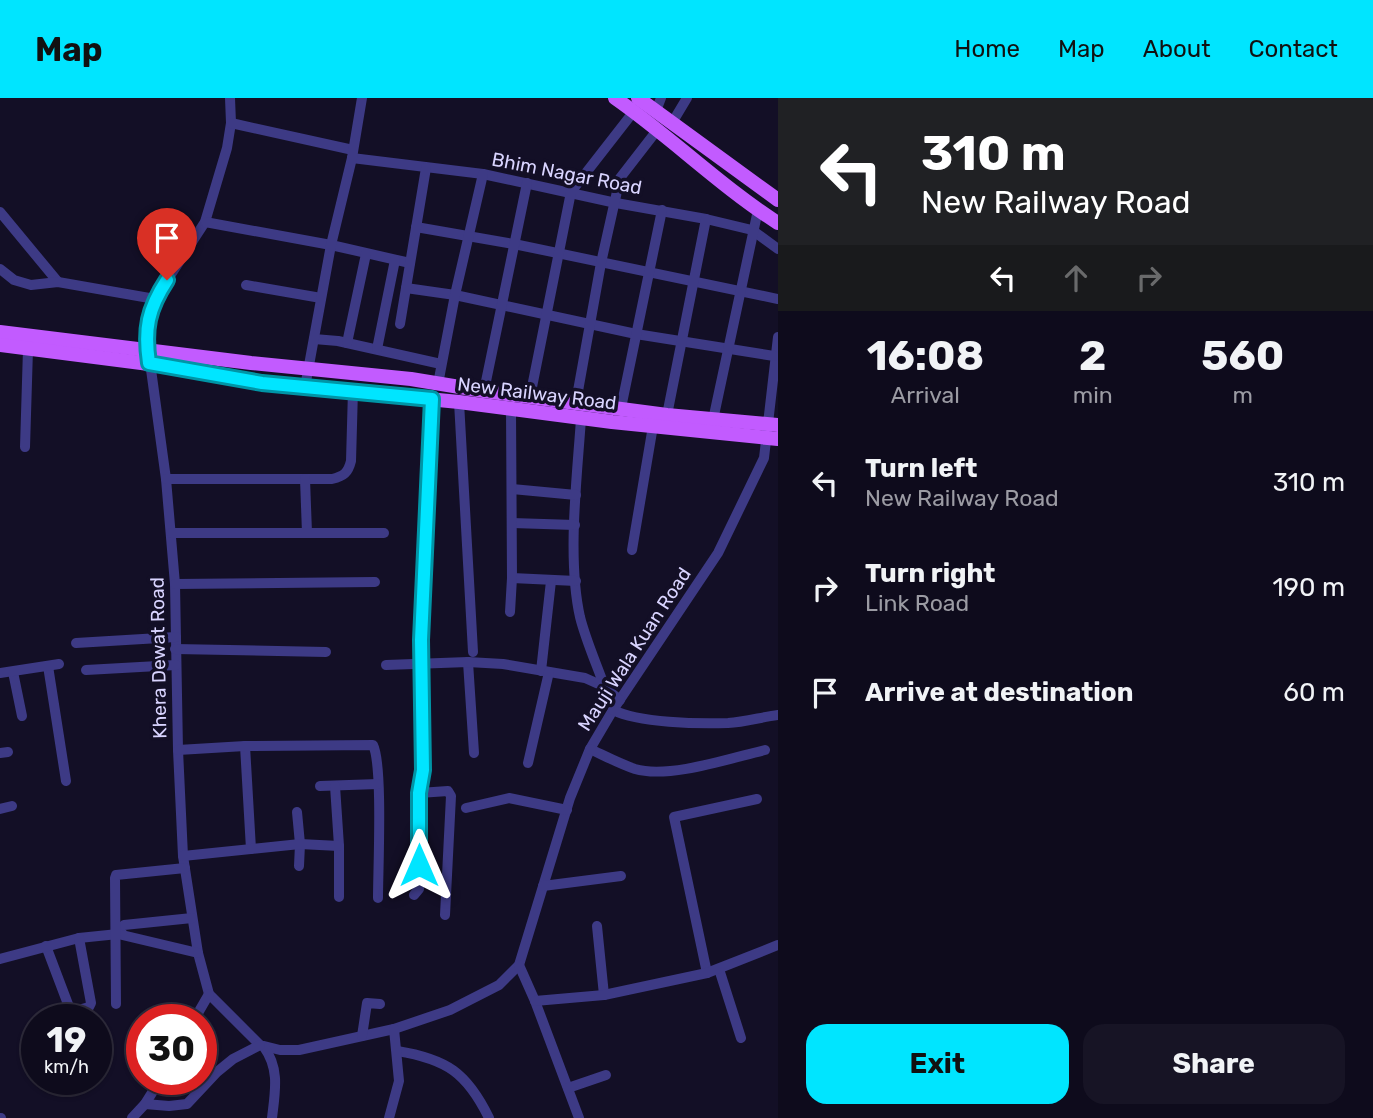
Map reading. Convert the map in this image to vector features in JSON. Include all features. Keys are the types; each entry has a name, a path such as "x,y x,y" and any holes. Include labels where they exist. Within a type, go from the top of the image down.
{"main road":[{"path":"615,98 638,104 659,105 665,126 778,200"},
{"path":"638,104 758,211 778,223"},
{"name":"New Railway Road","path":"0,332 148,357 262,383 459,401 511,410 653,426 772,432"},
{"name":"New Railway Road","path":"0,345 411,379 713,420 772,432"}],"street":[{"path":"0,269 14,279 30,285 58,282 155,299 205,222 224,162 231,123 230,98"},
{"path":"305,387 362,98"},
{"path":"576,402 601,263 623,173 687,98"},
{"path":"530,397 571,192 638,104"},
{"name":"Bhim Nagar Road","path":"231,123 353,154 426,168 483,174 752,230"},
{"path":"400,324 426,168"},
{"path":"438,384 483,174"},
{"path":"484,391 527,183"},
{"path":"621,408 662,210"},
{"path":"713,420 758,211"},
{"path":"0,212 58,282"},
{"path":"667,415 706,219"},
{"path":"205,222 331,245 410,263"},
{"path":"416,227 514,244 778,299"},
{"path":"752,230 778,249"},
{"path":"347,343 366,254"},
{"path":"377,349 395,260"},
{"path":"246,285 321,298"},
{"path":"406,288 455,295 636,334 774,356"},
{"name":"Khera Dewat Road","path":"155,299 148,318 148,357 166,479 175,584 183,856 198,953 209,994"},
{"name":"Mauji Wala Kuan Road","path":"519,965 567,810 590,749 616,705 718,554 764,458 772,432 774,356 778,337"},
{"path":"314,338 442,364"},
{"path":"25,447 28,349"},
{"path":"166,479 342,477 348,472 351,461 353,390"},
{"path":"414,895 419,889 419,793 423,770 420,664 432,399"},
{"path":"459,401 474,753"},
{"path":"510,612 511,410"},
{"path":"581,419 575,525 576,581 581,618 605,688 616,705 638,719 730,723 778,715"},
{"path":"632,550 653,426"},
{"path":"305,479 307,533"},
{"path":"512,489 576,495"},
{"path":"512,523 575,525"},
{"path":"171,533 384,533"},
{"path":"512,578 576,581"},
{"path":"528,763 545,671 551,581"},
{"path":"175,584 375,582"},
{"path":"76,643 176,643 326,652"},
{"path":"386,665 420,664 470,657 584,678 605,688"},
{"path":"0,673 54,665 66,781"},
{"path":"86,670 176,665"},
{"path":"13,672 22,716"},
{"path":"178,750 370,744 375,751 378,784 378,898"},
{"path":"245,746 251,849"},
{"path":"590,749 637,770 648,771 684,769 765,750"},
{"path":"320,786 378,784"},
{"path":"335,786 339,897"},
{"path":"419,793 447,791 451,796 445,915"},
{"path":"466,808 509,798 567,810"},
{"path":"707,973 674,817 757,799"},
{"path":"0,809 12,806"},
{"path":"297,812 299,866"},
{"path":"183,856 300,844 339,846"},
{"path":"116,1004 116,875 185,868"},
{"path":"543,886 621,876"},
{"path":"117,934 124,925 192,918"},
{"path":"597,926 604,995"},
{"path":"0,959 79,938 117,934 198,953"},
{"path":"79,938 90,1004"},
{"path":"46,946 68,1004"},
{"path":"536,1001 604,995 707,973 778,946"},
{"path":"145,1104 187,1104 233,1059 262,1046 280,1050 299,1049 362,1036 394,1029 462,1004 499,985 519,965 536,1001 579,1118"},
{"path":"719,969 741,1038"},
{"path":"203,1004 209,994 272,1059 276,1078 272,1118"},
{"path":"362,1036 367,1003 380,1003"},
{"path":"390,1118 400,1081 394,1029"},
{"path":"397,1051 427,1056 443,1064 476,1092 489,1118"},
{"path":"568,1088 606,1075"},
{"path":"132,1118 151,1095"}],"route":[{"path":"167,280 155,299 148,318 146,333 149,363 262,383 432,399 420,664 423,770 419,793 419,865"}]}
